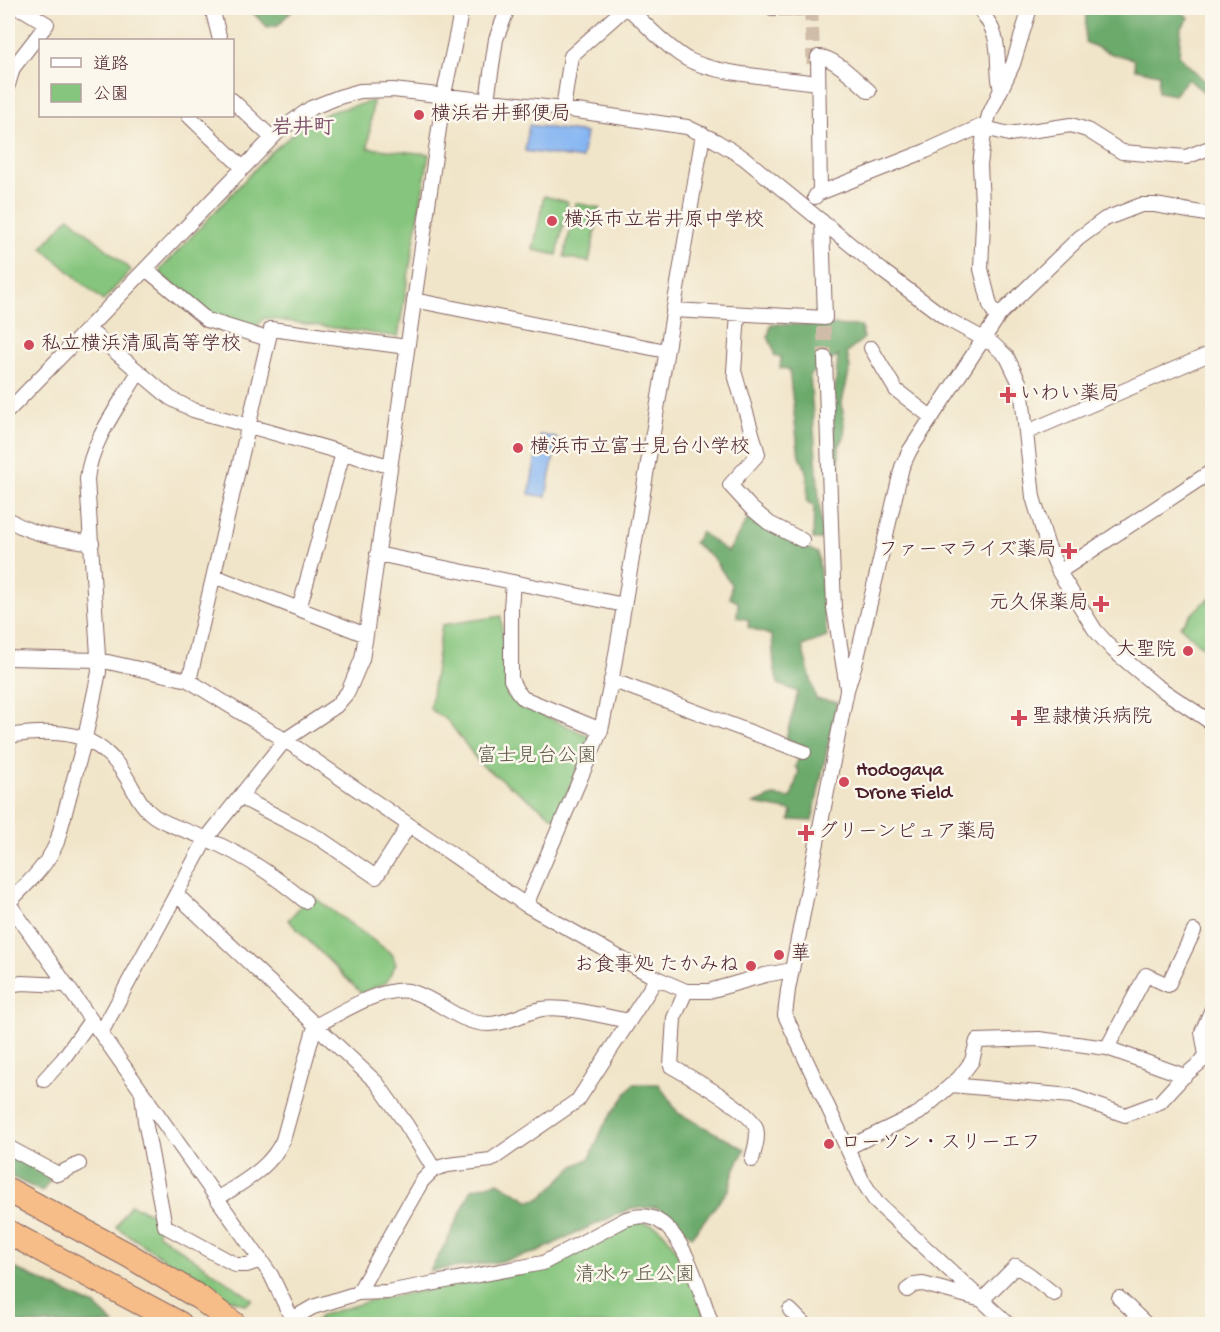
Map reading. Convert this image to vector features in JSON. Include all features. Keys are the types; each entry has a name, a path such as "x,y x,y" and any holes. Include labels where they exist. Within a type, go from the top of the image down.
{"highway":[{"path":"8,1190 14,1224 161,1324"},
{"path":"14,1224 180,1324"},
{"path":"14,1224 127,1269 222,1324"},
{"path":"14,1224 130,1256 200,1298 234,1324"}],"street":[{"path":"8,85 14,68 47,24 24,10 15,8"},
{"path":"212,8 220,39"},
{"path":"100,1033 206,838 285,740 336,706 348,692 362,659 444,94 462,8"},
{"path":"487,100 496,39 508,8"},
{"path":"563,109 571,56 626,8 689,60 710,68 817,83"},
{"path":"772,8 801,8"},
{"path":"979,8 988,20 996,39 997,76 1001,90"},
{"path":"997,318 990,305 981,269 983,222 980,165 986,126 1022,39 1030,8"},
{"path":"820,193 818,57 824,56 833,61 869,91"},
{"path":"8,411 272,138 311,108 360,91 393,90 444,94 687,127 744,158 884,272 947,319 993,344 1007,357 1021,386 1033,497 1047,544 1059,572 1095,630 1113,650 1155,685 1212,723"},
{"path":"234,102 272,138"},
{"path":"190,117 243,168"},
{"path":"806,207 820,193 986,126 1009,134 1071,124 1087,130 1122,152 1186,157 1212,147"},
{"path":"526,904 601,730 703,135"},
{"path":"1008,1324 876,1202 862,1180 785,1015 792,970 847,690 858,656 902,467 910,450 997,318 1079,238 1105,219 1141,205 1155,205 1212,215"},
{"path":"673,310 825,318 822,221"},
{"path":"146,269 207,320 268,339"},
{"path":"414,300 666,351"},
{"path":"738,314 734,371 758,454 730,485 751,508 769,523 802,540"},
{"path":"189,681 271,328 407,347"},
{"path":"88,329 170,398 193,410 389,466"},
{"path":"871,348 896,390 931,417"},
{"path":"1027,432 1212,353"},
{"path":"825,358 828,549 834,608 847,690"},
{"path":"138,373 95,447 88,465 99,672 85,738 57,842 51,855 41,869 8,902 261,1260 294,1322 314,1307 358,1293 387,1292 543,1263 626,1219 641,1216 662,1222 673,1232 681,1245 713,1324"},
{"path":"299,609 343,453"},
{"path":"1059,572 1212,471"},
{"path":"8,519 16,525 39,534 92,543"},
{"path":"377,554 624,605"},
{"path":"214,576 366,635"},
{"path":"513,582 511,680 517,691 523,698 601,730"},
{"path":"8,658 99,660 189,681 285,740 526,904 657,978 686,991 709,991 792,970"},
{"path":"611,680 804,752"},
{"path":"8,736 52,732 85,738 114,759 144,807 153,815 166,823 206,838 269,872 305,901"},
{"path":"240,797 319,838 376,877 409,825"},
{"path":"176,894 376,1083 406,1124 434,1170"},
{"path":"1107,1048 1146,975 1168,985 1194,931"},
{"path":"358,1293 422,1181 434,1170 448,1165 491,1161 578,1100 657,978"},
{"path":"8,985 22,983 65,985"},
{"path":"218,1199 273,1159 283,1140 315,1026 381,994 396,990 411,991 427,997 463,1019 480,1023 493,1024 544,1008 559,1008 629,1022"},
{"path":"686,991 674,1018 671,1066 744,1113 756,1126 758,1136 752,1160"},
{"path":"951,1085 1071,1096 1125,1115 1160,1102 1201,1062 1206,1055 1202,1032 1212,1009"},
{"path":"44,1080 63,1059 91,1020"},
{"path":"847,1148 919,1113 951,1085 972,1061 977,1041 1039,1040 1107,1048 1185,1076"},
{"path":"142,1092 145,1121 165,1226 236,1266 261,1260"},
{"path":"8,1146 58,1174 79,1164"},
{"path":"982,1300 1016,1266 1054,1294"},
{"path":"907,1290 914,1285 923,1284 982,1300"},
{"path":"1119,1298 1146,1324"},
{"path":"803,1302 791,1312 804,1324"}],"green space":[{"path":"248,8 294,8 278,25 267,27"},
{"path":"375,8 455,8 454,11 376,13"},
{"path":"1086,8 1177,8 1189,18 1181,29 1179,56 1212,88 1212,95 1210,97 1188,79 1174,95 1158,92 1159,74 1135,69 1134,59 1112,54 1085,42"},
{"path":"373,101 368,148 429,154 398,337 264,318 254,330 211,315 161,275 161,269 271,152 299,129 330,112"},
{"path":"544,196 568,202 557,255 533,250"},
{"path":"576,203 600,208 589,262 564,257"},
{"path":"69,217 131,270 103,301 42,248"},
{"path":"771,324 861,326 864,338 847,353 850,368 842,402 845,435 839,447 839,482 835,483 832,423 838,356 810,375 822,539 813,539 814,505 807,502 807,478 805,467 799,457 789,369 780,368 781,357 774,355 768,337"},
{"path":"750,515 769,530 818,553 827,637 802,646 816,699 837,702 812,821 790,820 792,811 754,804 773,796 791,798 799,771 795,767 803,747 786,738 798,692 778,684 772,636 748,627 749,620 737,617 738,602 730,598 731,584 713,558 694,543 701,532 728,552"},
{"path":"1212,597 1212,656 1180,626"},
{"name":"富士見台公園","path":"501,616 506,688 518,704 591,737 556,819 480,764 449,722 430,709 442,625"},
{"path":"311,895 392,954 396,964 386,983 361,993 288,920"},
{"path":"633,1084 659,1084 678,1113 745,1149 735,1168 729,1189 692,1236 656,1207 630,1209 538,1252 497,1262 430,1271 472,1189 498,1182 530,1201 541,1198 574,1166 590,1158 604,1125"},
{"path":"8,1150 54,1174 42,1192 8,1175"},
{"path":"130,1205 148,1211 156,1220 158,1234 252,1299 246,1305 225,1297 116,1227"},
{"name":"清水ヶ丘公園","path":"642,1223 655,1226 672,1243 708,1324 314,1323 322,1315 373,1300 550,1267 612,1231 629,1224"},
{"path":"8,1265 95,1306 114,1324 10,1324"}],"water":[{"path":"529,125 586,133 582,159 525,151"},
{"path":"540,435 557,438 546,497 529,494"}],"tunnel":[{"path":"811,8 814,71"},
{"path":"823,306 825,358"}],"place":[{"name":"横浜岩井郵便局","path":"419,115"},
{"name":"横浜市立岩井原中学校","path":"552,221"},
{"name":"私立横浜清風高等学校","path":"29,345"},
{"name":"いわい薬局","path":"1008,395"},
{"name":"横浜市立富士見台小学校","path":"518,448"},
{"name":"ファーマライズ薬局","path":"1069,551"},
{"name":"元久保薬局","path":"1101,604"},
{"name":"大聖院","path":"1188,651"},
{"name":"聖隷横浜病院","path":"1019,718"},
{"name":"Hodogaya Drone Field","path":"844,782"},
{"name":"グリーンピュア薬局","path":"806,833"},
{"name":"華","path":"779,955"},
{"name":"お食事処 たかみね","path":"751,966"},
{"name":"ローソン・スリーエフ","path":"829,1144"}],"district":[{"name":"岩井町","path":"303,129"}]}
